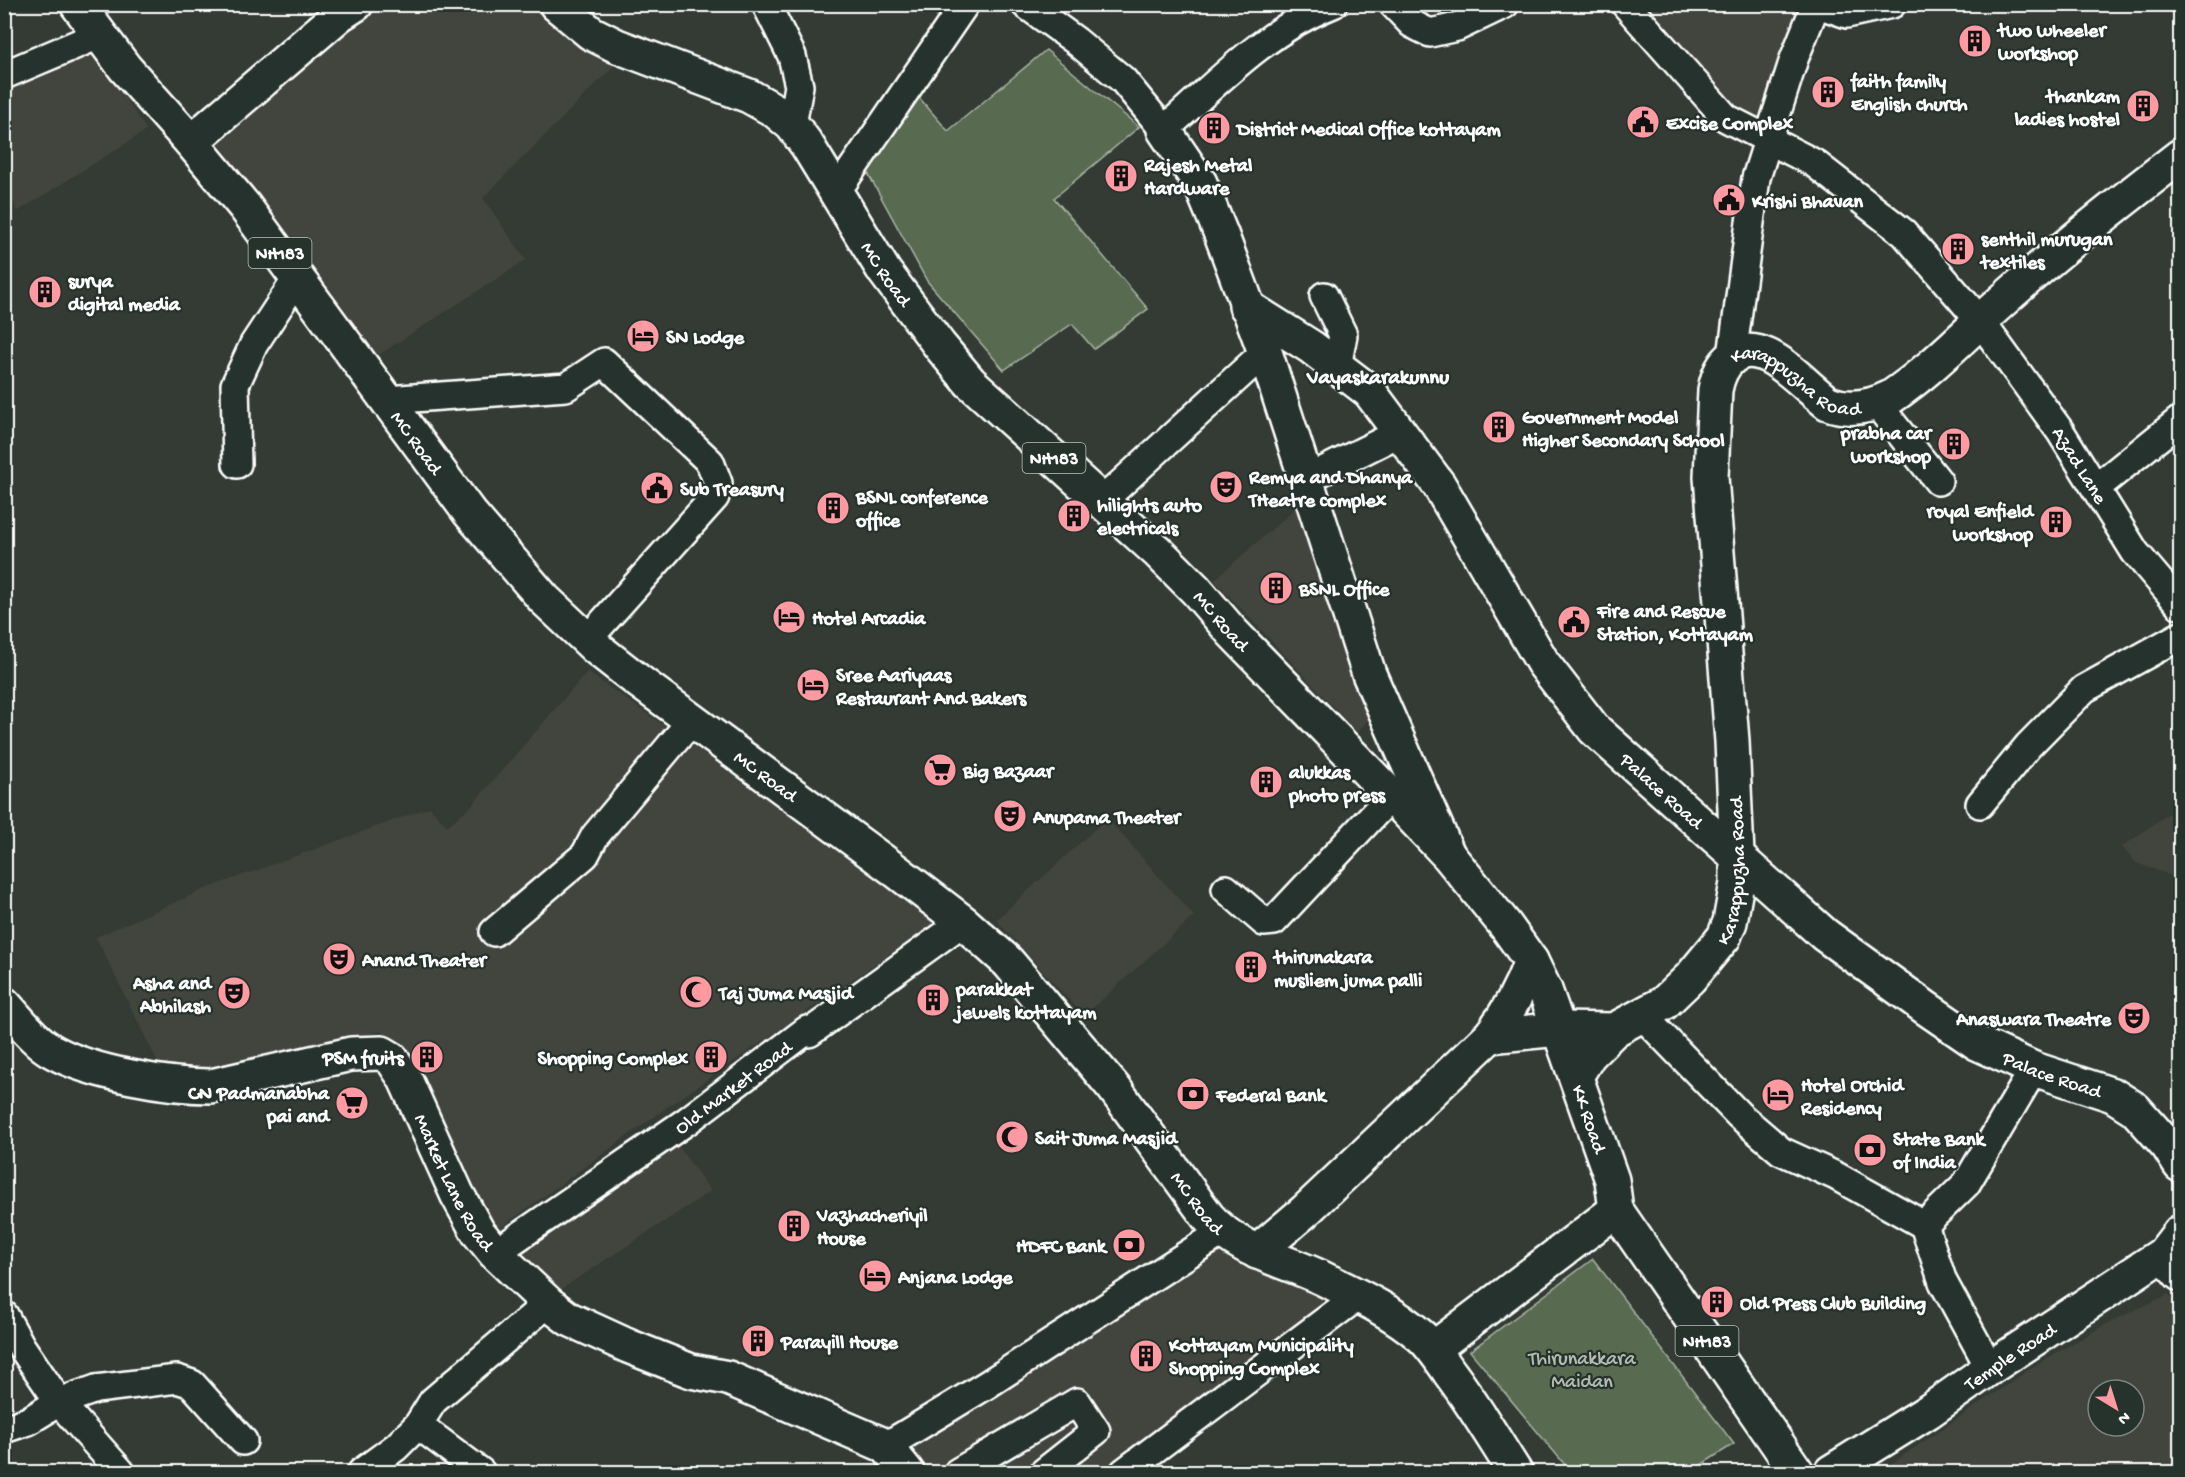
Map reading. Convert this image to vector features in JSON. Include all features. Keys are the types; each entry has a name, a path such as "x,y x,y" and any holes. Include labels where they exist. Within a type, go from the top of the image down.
{"main road":[{"name":"MC Road","path":"77,4 125,68 245,207 469,512 544,599 587,640 630,675 963,922 1008,962 1114,1088 1208,1217 1222,1232 1257,1252 1322,1278 1392,1316 1421,1336 1471,1401 1515,1473"},
{"path":"191,142 339,15 356,4"},
{"name":"MC Road","path":"556,4 591,33 617,46 749,96 774,110 792,125 807,145 884,271 970,382 1102,501 1196,590 1232,632 1449,856 1506,926 1531,961 1545,990 1559,1029"},
{"path":"1164,130 1200,183 1221,234 1265,352 1369,674 1449,856"},
{"name":"Karappuzha Road","path":"1576,1076 1589,1056 1628,1023 1664,1003 1714,951 1724,937 1730,922 1737,855 1732,741 1711,477 1717,378 1732,356 1742,352 1756,352 1769,356 1828,403 1839,407 1877,404 1900,391 1982,322 2008,296 2064,248 2181,156"},
{"name":"Palace Road","path":"1246,306 1369,391 1439,485 1543,663 1594,729 1825,935 1977,1043 2034,1069 2113,1095 2135,1109 2168,1146 2181,1165"},
{"path":"1257,1252 1305,1211 1490,1036 1504,1019 1514,1001 1531,961"},
{"name":"Market Lane Road","path":"4,1004 52,1052 89,1068 188,1087 211,1086 351,1054 382,1053 392,1059 404,1077 478,1232 495,1253 548,1304 569,1319 628,1346 692,1371 728,1378 886,1446 907,1473"},
{"path":"1490,1036 1628,1023"},
{"name":"KK Road","path":"1559,1029 1612,1180 1616,1210"},
{"path":"1433,1349 1616,1210"},
{"name":"NH183","path":"1616,1210 1797,1473"},
{"name":"Temple Road","path":"1831,1473 1929,1412 1990,1368 2175,1254"}],"street":[{"path":"766,4 792,56 799,86 792,125"},
{"path":"835,194 965,4"},
{"path":"1025,4 1076,40 1123,80 1164,130 1260,45 1310,14 1333,4"},
{"path":"1393,4 1412,24 1430,33 1457,27 1505,4"},
{"name":"Azad Lane","path":"1625,4 1726,118 1814,163 1904,233 1982,322 2060,431 2135,552 2181,605"},
{"path":"1732,356 1756,178 1794,59 1817,4 1847,14 1892,4"},
{"path":"4,75 101,34"},
{"path":"237,464 235,386 254,344 298,277"},
{"path":"1324,296 1343,335 1337,367"},
{"path":"1102,501 1265,352"},
{"path":"386,400 566,387 604,362 710,462 718,483 715,497 587,640"},
{"path":"1877,404 1938,481"},
{"path":"2096,488 2181,420"},
{"path":"1307,479 1399,433"},
{"path":"1980,804 2028,746 2084,689 2181,636"},
{"path":"494,932 585,855 595,836 692,720"},
{"path":"1226,889 1264,922 1274,921 1392,795"},
{"name":"Old Market Road","path":"495,1253 687,1121 807,1030 809,1033 963,922"},
{"path":"1628,1023 1723,1099 1781,1151 1836,1176 1924,1225 1943,1282 1990,1368"},
{"path":"1924,1225 1966,1184 2034,1069"},
{"path":"886,1446 988,1384 1222,1232"},
{"path":"1124,1473 1357,1297"},
{"path":"362,1473 418,1425 434,1401 548,1304"},
{"path":"4,1316 21,1346 59,1402 121,1473"},
{"path":"4,1429 28,1421 59,1402 96,1389 177,1379 192,1384 243,1442"},
{"path":"958,1473 1077,1402 1096,1431 1044,1473"},
{"path":"418,1425 481,1473"}],"shaded area":[{"path":"376,5 534,5 622,58 483,198 526,260 377,356 211,133 336,29"},
{"path":"1638,5 1804,5 1761,130 1729,114"},
{"path":"95,54 147,130 17,212 5,175 4,79 54,58"},
{"name":"BSNL Office","path":"1307,498 1377,711 1357,732 1214,580"},
{"path":"587,672 820,834 948,914 666,1108 496,1231 404,1049 380,1031 200,1072 160,1067 96,937 205,889 430,807 447,826 471,806"},
{"path":"2180,805 2180,882 2172,876 2136,863 2122,847"},
{"path":"1107,818 1194,916 1084,1016 996,920"},
{"path":"675,1142 711,1191 560,1290 520,1254"},
{"path":"1213,1246 1341,1302 1116,1472 919,1472 907,1455 912,1446"},
{"path":"2169,1294 2180,1308 2180,1472 1879,1472 2042,1361 2108,1323"}],"green space":[{"path":"1046,50 1139,127 1054,198 1148,309 1094,349 1072,324 1004,370 927,281 864,166 916,94 948,131"},
{"name":"Thirunakkara Maidan","path":"1593,1259 1734,1444 1690,1472 1571,1472 1470,1351"}],"place":[{"name":"two wheeler workshop","path":"1975,41"},
{"name":"faith family English church","path":"1828,92"},
{"name":"thankam ladies hostel","path":"2143,106"},
{"name":"Excise Complex","path":"1643,122"},
{"name":"District Medical Office kottayam","path":"1214,128"},
{"name":"Rajesh Metal Hardware","path":"1121,176"},
{"name":"Krishi Bhavan","path":"1729,200"},
{"name":"senthil murugan textiles","path":"1958,249"},
{"name":"surya digital media","path":"45,292"},
{"name":"SN Lodge","path":"643,336"},
{"name":"Government Model Higher Secondary School","path":"1499,427"},
{"name":"prabha car workshop","path":"1954,444"},
{"name":"Remya and Dhanya THeatre complex","path":"1226,487"},
{"name":"Sub Treasury","path":"657,488"},
{"name":"BSNL conference office","path":"833,508"},
{"name":"hilights auto electricals","path":"1074,516"},
{"name":"royal Enfield workshop","path":"2056,522"},
{"name":"BSNL Office","path":"1276,588"},
{"name":"Hotel Arcadia","path":"789,617"},
{"name":"Fire and Rescue Station, Kottayam","path":"1574,622"},
{"name":"Sree Aariyaas Restaurant And Bakers","path":"813,685"},
{"name":"Big Bazaar","path":"940,770"},
{"name":"alukkas photo press","path":"1266,782"},
{"name":"Anupama Theater","path":"1010,816"},
{"name":"Anand Theater","path":"339,959"},
{"name":"thirunakara musliem juma palli","path":"1251,967"},
{"name":"Taj Juma Masjid","path":"696,992"},
{"name":"Asha and Abhilash","path":"234,993"},
{"name":"parakkat jewels kottayam","path":"933,1000"},
{"name":"Anaswara Theatre","path":"2134,1018"},
{"name":"PSM fruits","path":"427,1057"},
{"name":"Shopping Complex","path":"711,1057"},
{"name":"Federal Bank","path":"1193,1094"},
{"name":"Hotel Orchid Residency","path":"1778,1095"},
{"name":"CN Padmanabha pai and","path":"352,1103"},
{"name":"Sait Juma Masjid","path":"1012,1137"},
{"name":"State Bank of India","path":"1870,1150"},
{"name":"Vazhacheriyil House","path":"794,1226"},
{"name":"HDFC Bank","path":"1129,1245"},
{"name":"Anjana Lodge","path":"875,1276"},
{"name":"Old Press Club Building","path":"1717,1302"},
{"name":"Parayill House","path":"758,1341"},
{"name":"Kottayam Municipality Shopping Complex","path":"1146,1356"}],"district":[{"name":"Vayaskarakunnu","path":"1378,376"}]}
